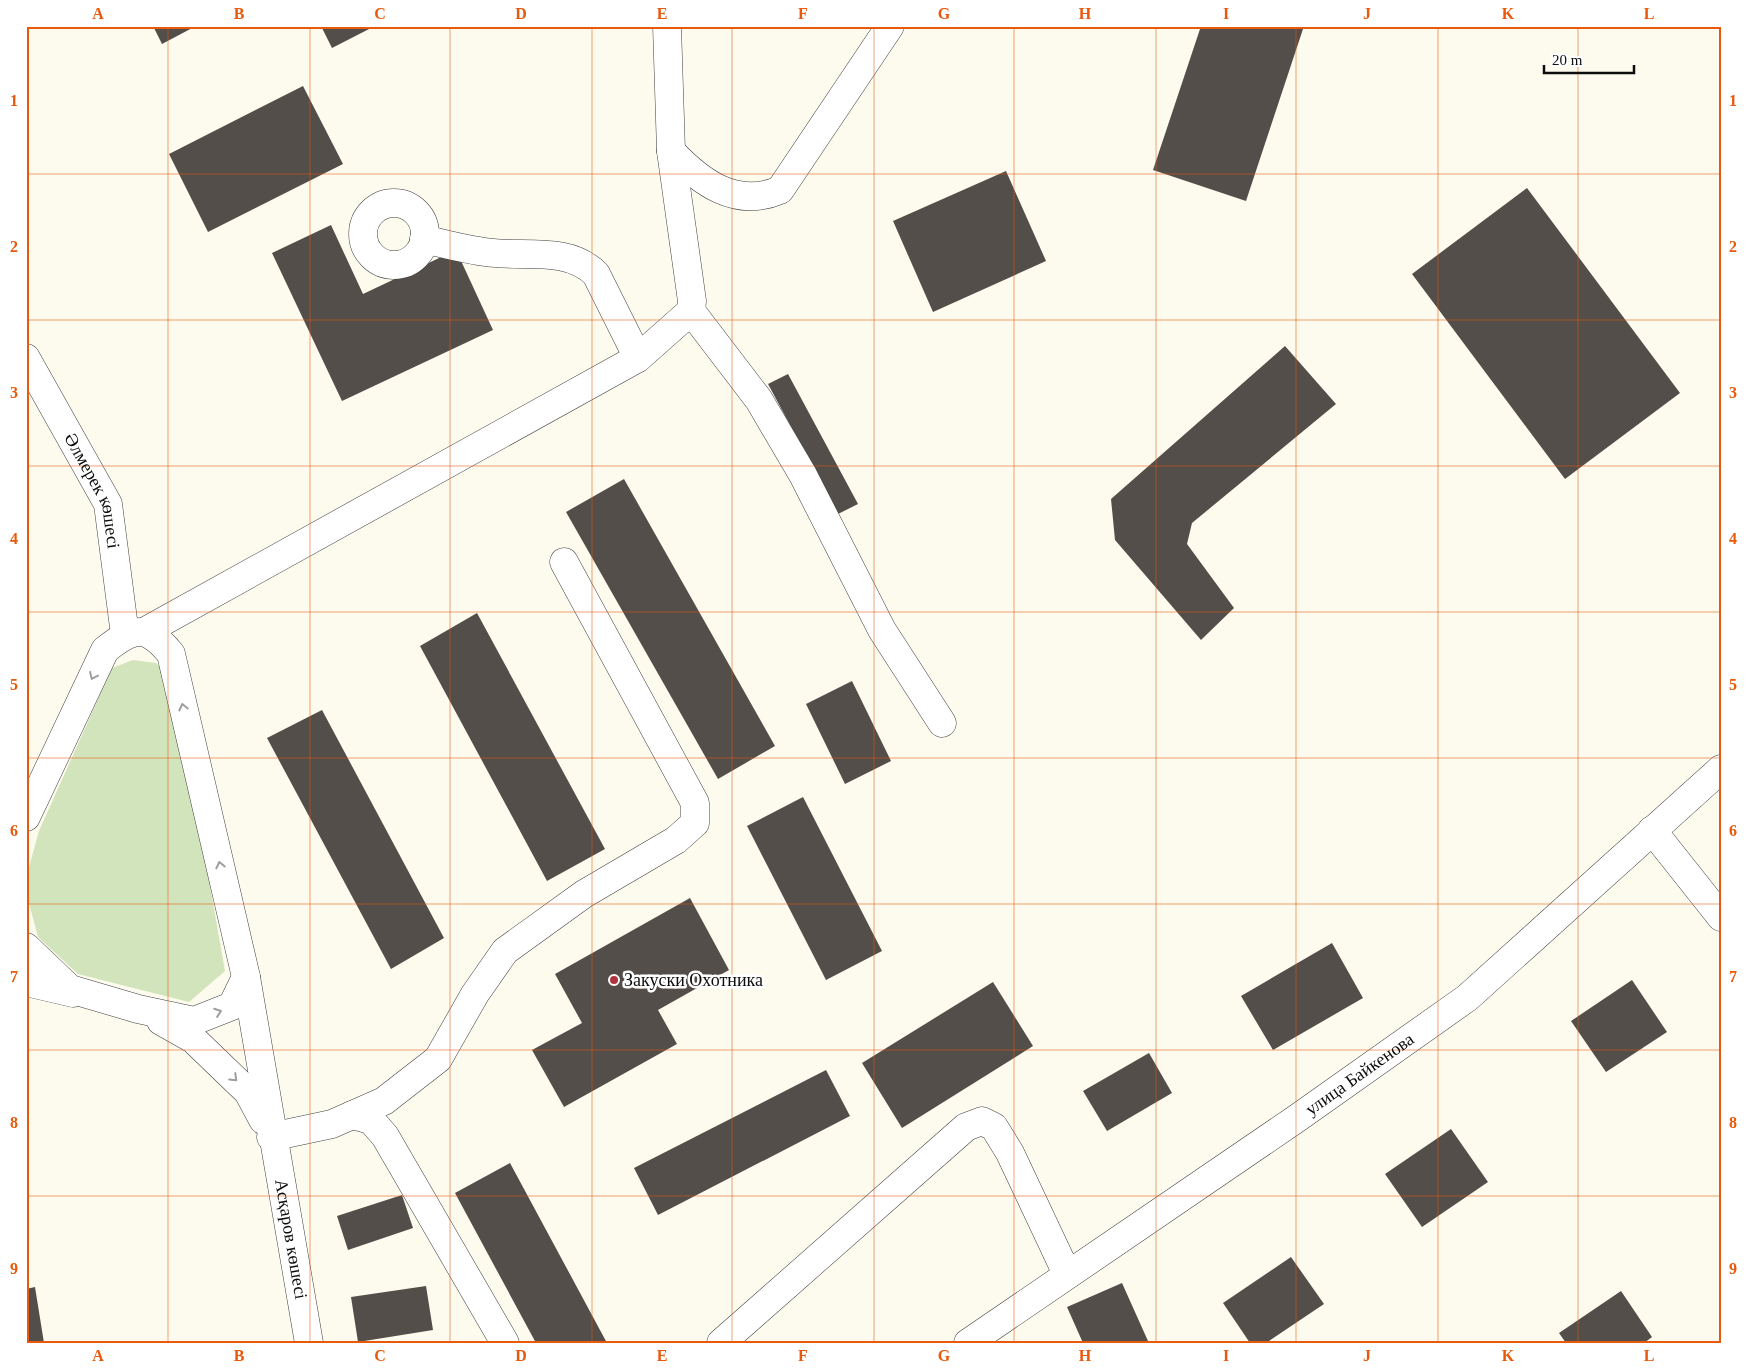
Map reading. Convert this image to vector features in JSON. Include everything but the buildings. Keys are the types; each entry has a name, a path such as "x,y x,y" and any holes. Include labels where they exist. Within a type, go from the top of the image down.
{"street":[{"path":"26,817 105,650 638,358 691,311 692,301 670,151 667,26"},
{"path":"670,151 693,174 716,189 750,196 768,195 780,190 890,26"},
{"path":"424,239 486,253 571,257 586,264 596,274 638,358"},
{"path":"691,311 759,400 803,475 882,630 942,722"},
{"name":"Әлмерек көшесі","path":"26,358 108,504 134,633"},
{"path":"26,947 70,989 138,1009 194,1039 248,1092 271,1137 332,1124 384,1101 438,1058 475,994 504,951 584,894 676,840 695,823 695,803 564,562"},
{"name":"Асқаров көшесі","path":"134,633 160,640 172,654 246,978 271,1137 309,1343"},
{"name":"улица Байкенова","path":"968,1343 1296,1119 1467,998 1721,769"},
{"path":"1652,830 1721,917"},
{"path":"26,982 138,1009 194,1020 232,1006 246,978"},
{"path":"352,1115 371,1120 384,1136 505,1343"},
{"path":"721,1343 966,1128 982,1121 994,1127 1010,1153 1067,1274"}],"green space":[{"path":"133,660 156,663 174,682 225,971 189,1002 78,974 38,937 26,892 26,878 39,831 112,668"}],"place":[{"name":"Закуски Охотника","path":"614,980"}]}
